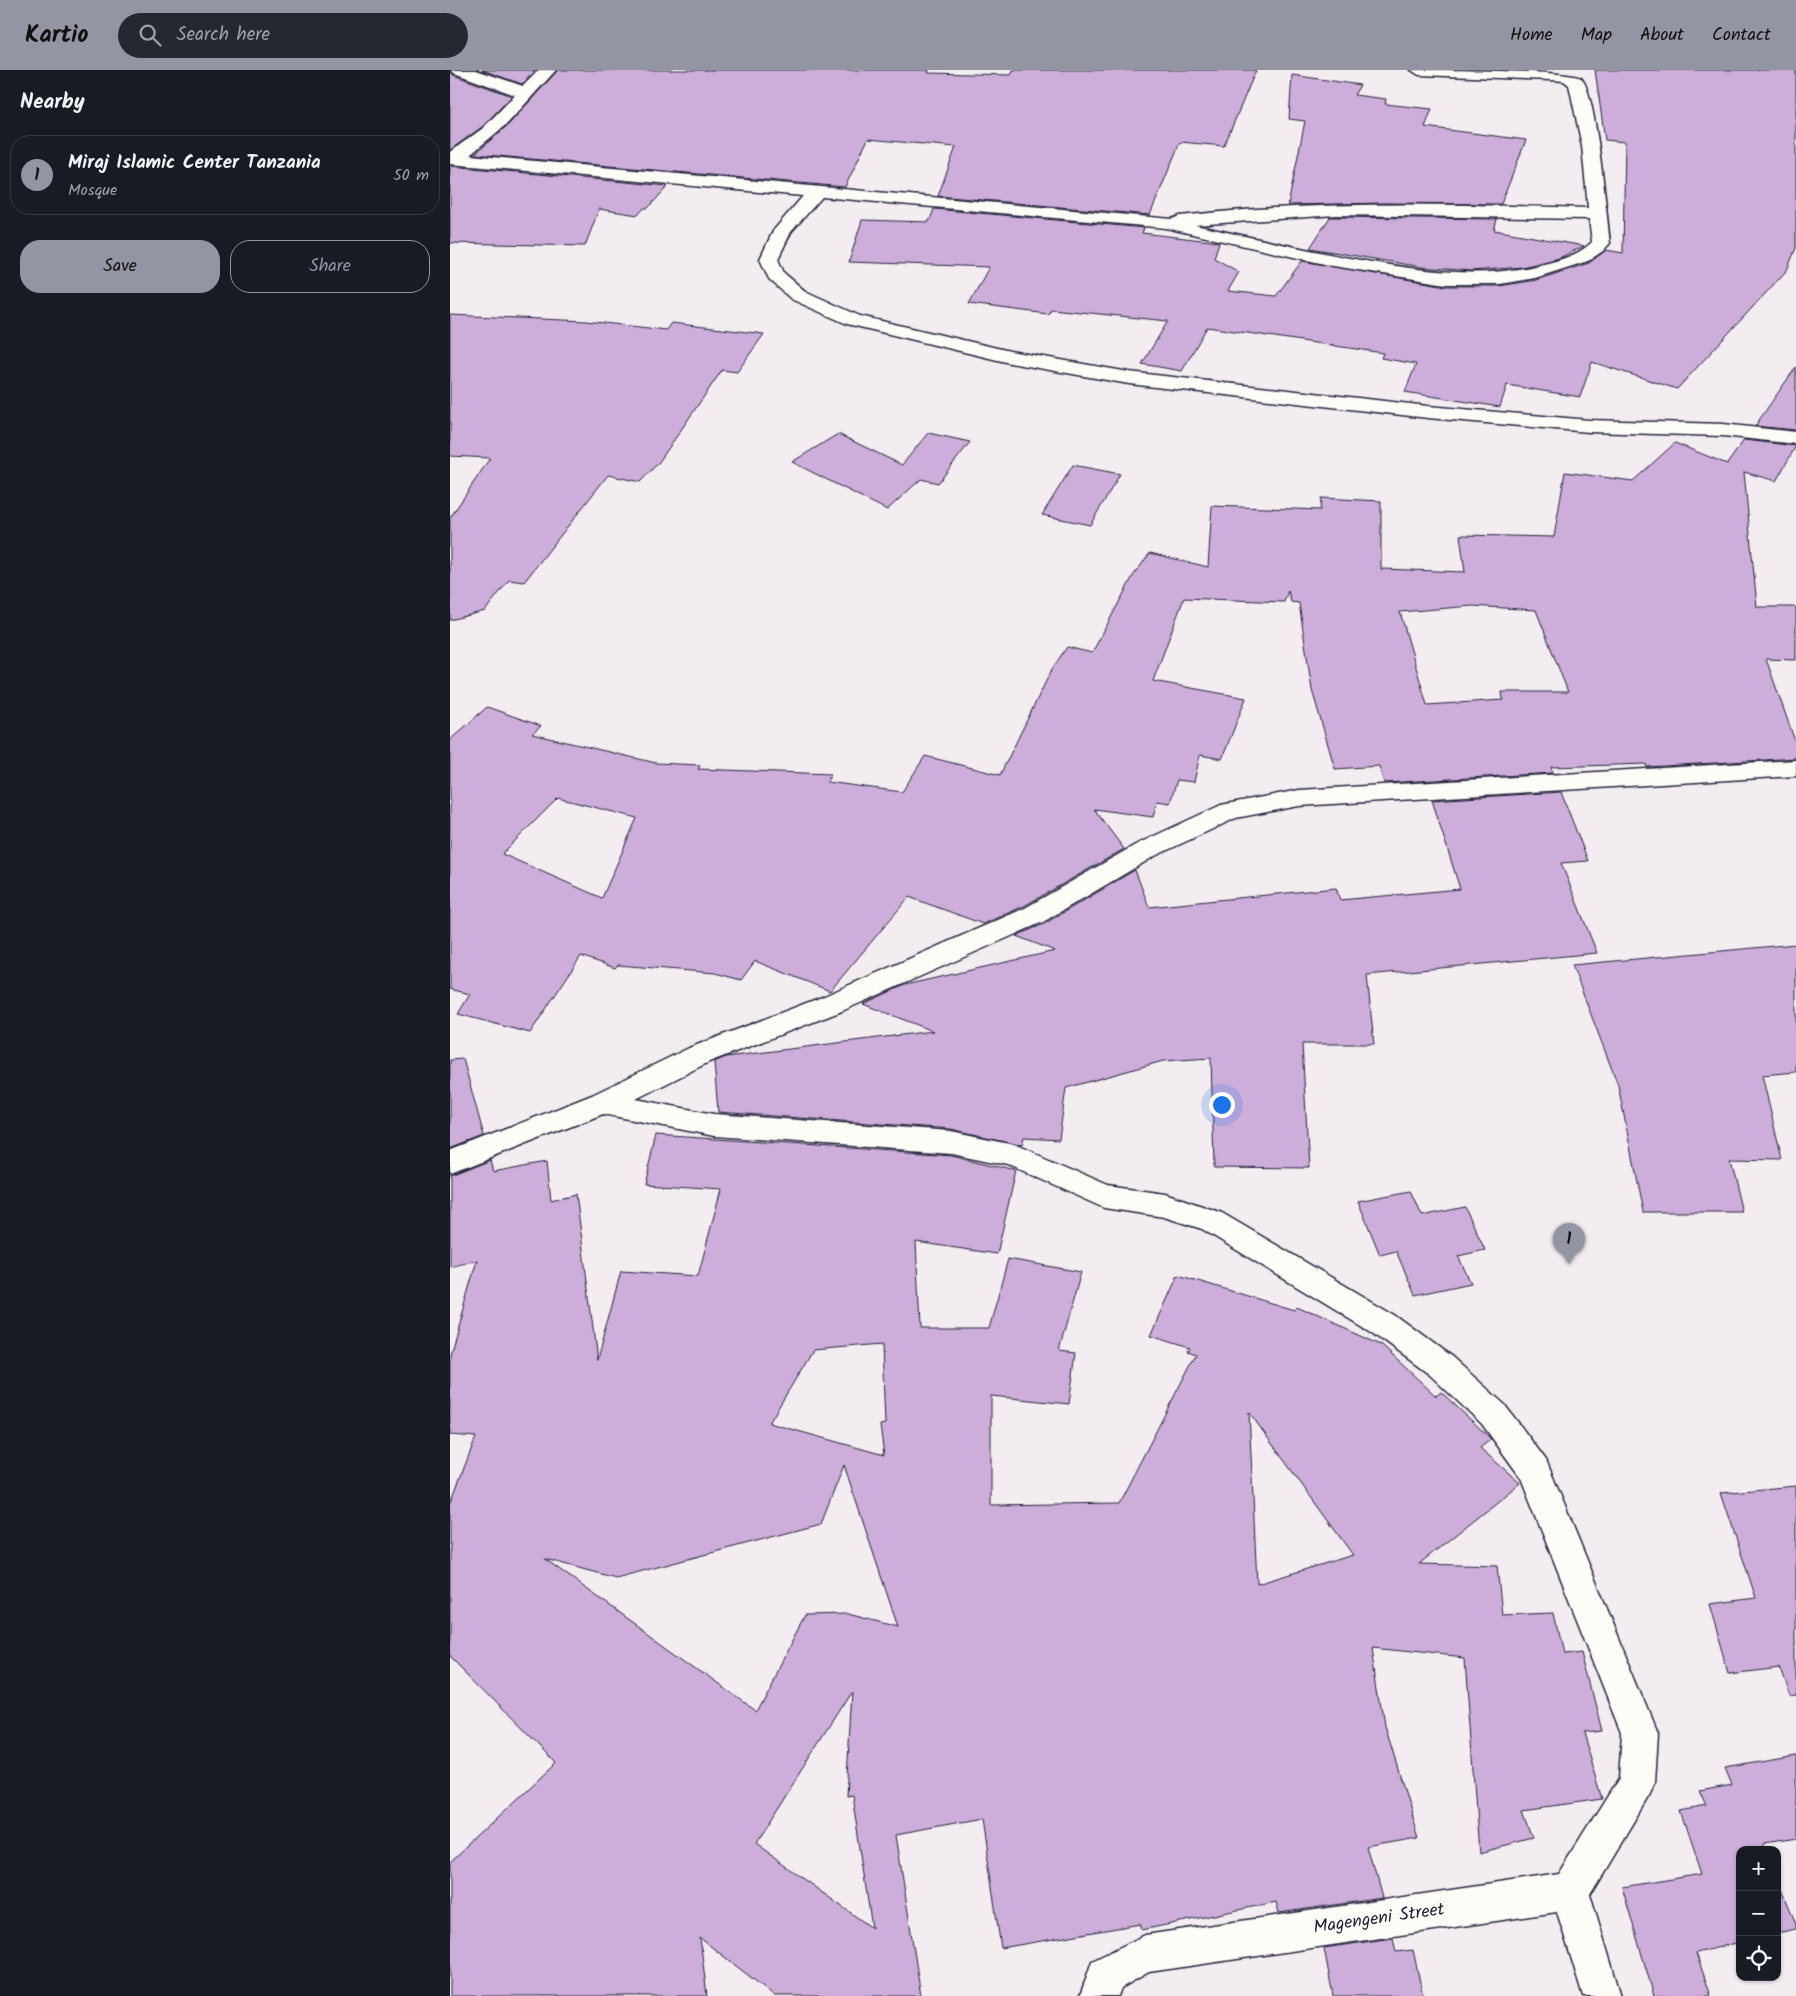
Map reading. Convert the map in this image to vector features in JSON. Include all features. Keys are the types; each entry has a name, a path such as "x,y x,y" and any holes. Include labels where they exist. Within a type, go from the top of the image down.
{"street":[{"path":"460,70 526,93"},
{"path":"451,159 487,131 548,70"},
{"path":"451,159 1166,223 1242,242 1424,278 1496,279 1550,268 1587,255 1601,243 1591,146 1577,83 1574,80 1550,75 1419,70"},
{"path":"817,192 795,214 775,240 768,260 776,275 798,295 854,320 1010,357 1129,378 1515,421 1629,429 1723,430 1796,438"},
{"path":"1166,223 1222,215 1309,210 1472,210 1598,214"},
{"path":"450,1163 602,1103 699,1055 832,1004 1034,915 1146,850 1230,811 1299,798 1796,768"},
{"path":"602,1103 714,1125 951,1142 1014,1155 1104,1196 1166,1205 1212,1221 1384,1324 1441,1366 1493,1414 1534,1470 1640,1733 1637,1782 1570,1891 1602,1996"},
{"name":"Magengeni Street","path":"1099,1996 1106,1975 1145,1954 1570,1891"}],"building":[{"path":"450,70 453,75 512,96 482,127 450,150"},
{"path":"482,70 536,70 522,84"},
{"path":"558,70 929,70 928,73 1011,75 1013,70 1256,70 1224,146 1180,142 1150,215 938,196 956,147 868,139 845,187 475,154 509,124"},
{"path":"1595,70 1796,70 1796,248 1787,270 1677,389 1592,362 1580,397 1507,385 1500,407 1405,392 1416,364 1381,358 1383,353 1207,327 1182,371 1142,364 1168,321 1051,309 1048,314 969,304 989,267 849,262 862,220 929,222 934,209 1144,228 1142,233 1219,242 1214,258 1239,272 1228,291 1276,296 1302,261 1446,286 1500,286 1536,280 1589,263 1606,250 1623,253 1625,142 1605,140"},
{"path":"1292,75 1360,85 1354,95 1386,99 1385,104 1432,109 1425,127 1526,140 1501,204 1384,203 1288,205 1305,121 1289,119"},
{"path":"450,166 668,186 648,208 644,208 638,215 599,209 585,246 450,243"},
{"path":"1330,217 1497,219 1494,230 1584,246 1559,258 1522,267 1471,271 1421,267 1310,248"},
{"path":"450,315 586,321 666,330 671,323 764,334 737,372 722,370 659,462 640,482 608,475 524,582 509,580 485,611 450,620 450,518 490,458 450,456"},
{"path":"1796,367 1796,430 1755,426"},
{"path":"928,433 970,442 938,483 921,479 887,510 792,462 838,434 902,465"},
{"path":"1744,440 1796,446 1776,481 1744,472 1757,607 1796,607 1796,660 1766,659 1796,744 1796,758 1647,767 1646,764 1551,767 1553,773 1384,783 1379,766 1335,769 1312,690 1299,603 1291,602 1288,591 1284,602 1184,598 1153,681 1246,698 1222,759 1200,755 1194,782 1177,780 1170,803 1157,801 1153,817 1094,809 1124,849 1024,906 983,924 909,897 830,991 755,961 741,980 715,973 618,965 615,968 581,956 530,1033 458,1014 470,994 450,989 450,740 487,707 541,726 532,734 656,763 700,765 698,769 831,774 827,782 902,792 925,756 1000,775 1052,669 1067,647 1092,653 1133,576 1150,553 1208,567 1212,506 1320,510 1321,498 1381,501 1381,569 1465,572 1460,535 1554,537 1565,472 1633,481 1675,443 1727,464","holes":["1472,606 1536,610 1568,692 1502,692 1503,700 1427,705 1400,612","558,798 637,818 602,898 502,854"]},
{"path":"1073,465 1120,474 1090,525 1042,515"},
{"path":"1561,792 1588,861 1561,863 1597,953 1367,975 1374,1044 1302,1044 1309,1168 1214,1167 1211,1058 1163,1061 1066,1088 1059,1139 1024,1137 1022,1145 951,1129 718,1112 714,1062 726,1057 933,1031 863,1004 905,985 1055,951 1016,936 1044,924 1135,870 1149,907 1336,888 1340,900 1460,889 1432,800"},
{"path":"1796,944 1796,1072 1762,1075 1782,1160 1729,1159 1742,1212 1643,1212 1618,1085 1572,965"},
{"path":"463,1059 484,1136 450,1149 450,1060"},
{"path":"656,1135 951,1155 1016,1171 997,1254 916,1242 920,1328 989,1328 1008,1259 1081,1272 1059,1351 1076,1353 1069,1404 991,1396 991,1505 1119,1503 1196,1354 1188,1351 1190,1347 1151,1335 1178,1275 1294,1310 1297,1307 1381,1345 1436,1396 1441,1392 1487,1435 1491,1439 1480,1448 1520,1483 1419,1564 1497,1566 1502,1615 1553,1613 1562,1654 1582,1652 1602,1731 1582,1733 1602,1799 1524,1810 1534,1838 1479,1852 1465,1658 1373,1648 1385,1727 1419,1838 1368,1847 1382,1898 1279,1913 1276,1902 1142,1930 1140,1924 1001,1948 982,1819 896,1835 921,1996 775,1996 700,1938 707,1996 450,1996 450,1862 556,1763 450,1656 450,1504 476,1437 450,1435 450,1354 477,1260 450,1267 450,1176 490,1160 493,1171 547,1161 551,1200 576,1194 597,1360 621,1271 698,1276 721,1189 644,1184","holes":["882,1344 885,1424 880,1425 884,1455 769,1423 813,1350","1249,1412 1353,1555 1257,1584","844,1465 898,1627 848,1614 805,1615 755,1710 545,1559 616,1578 821,1524","852,1691 846,1796 852,1795 872,1928 754,1844"]},
{"path":"1411,1191 1422,1216 1465,1207 1485,1250 1458,1256 1471,1283 1415,1295 1396,1251 1380,1255 1358,1201"},
{"path":"1796,1486 1796,1695 1789,1696 1779,1667 1730,1673 1710,1604 1756,1598 1721,1493"},
{"path":"1796,1756 1796,1839 1764,1844 1765,1846 1736,1846 1736,1943 1696,1953 1711,1996 1654,1996 1622,1887 1702,1874 1681,1811 1707,1806 1700,1791 1732,1785 1725,1768"},
{"path":"1781,1887 1796,1924 1796,1929 1781,1932"},
{"path":"1393,1938 1396,1952 1413,1950 1423,1996 1333,1996 1324,1948"}],"place":[{"name":"Miraj Islamic Center Tanzania","path":"1569,1264"}]}
